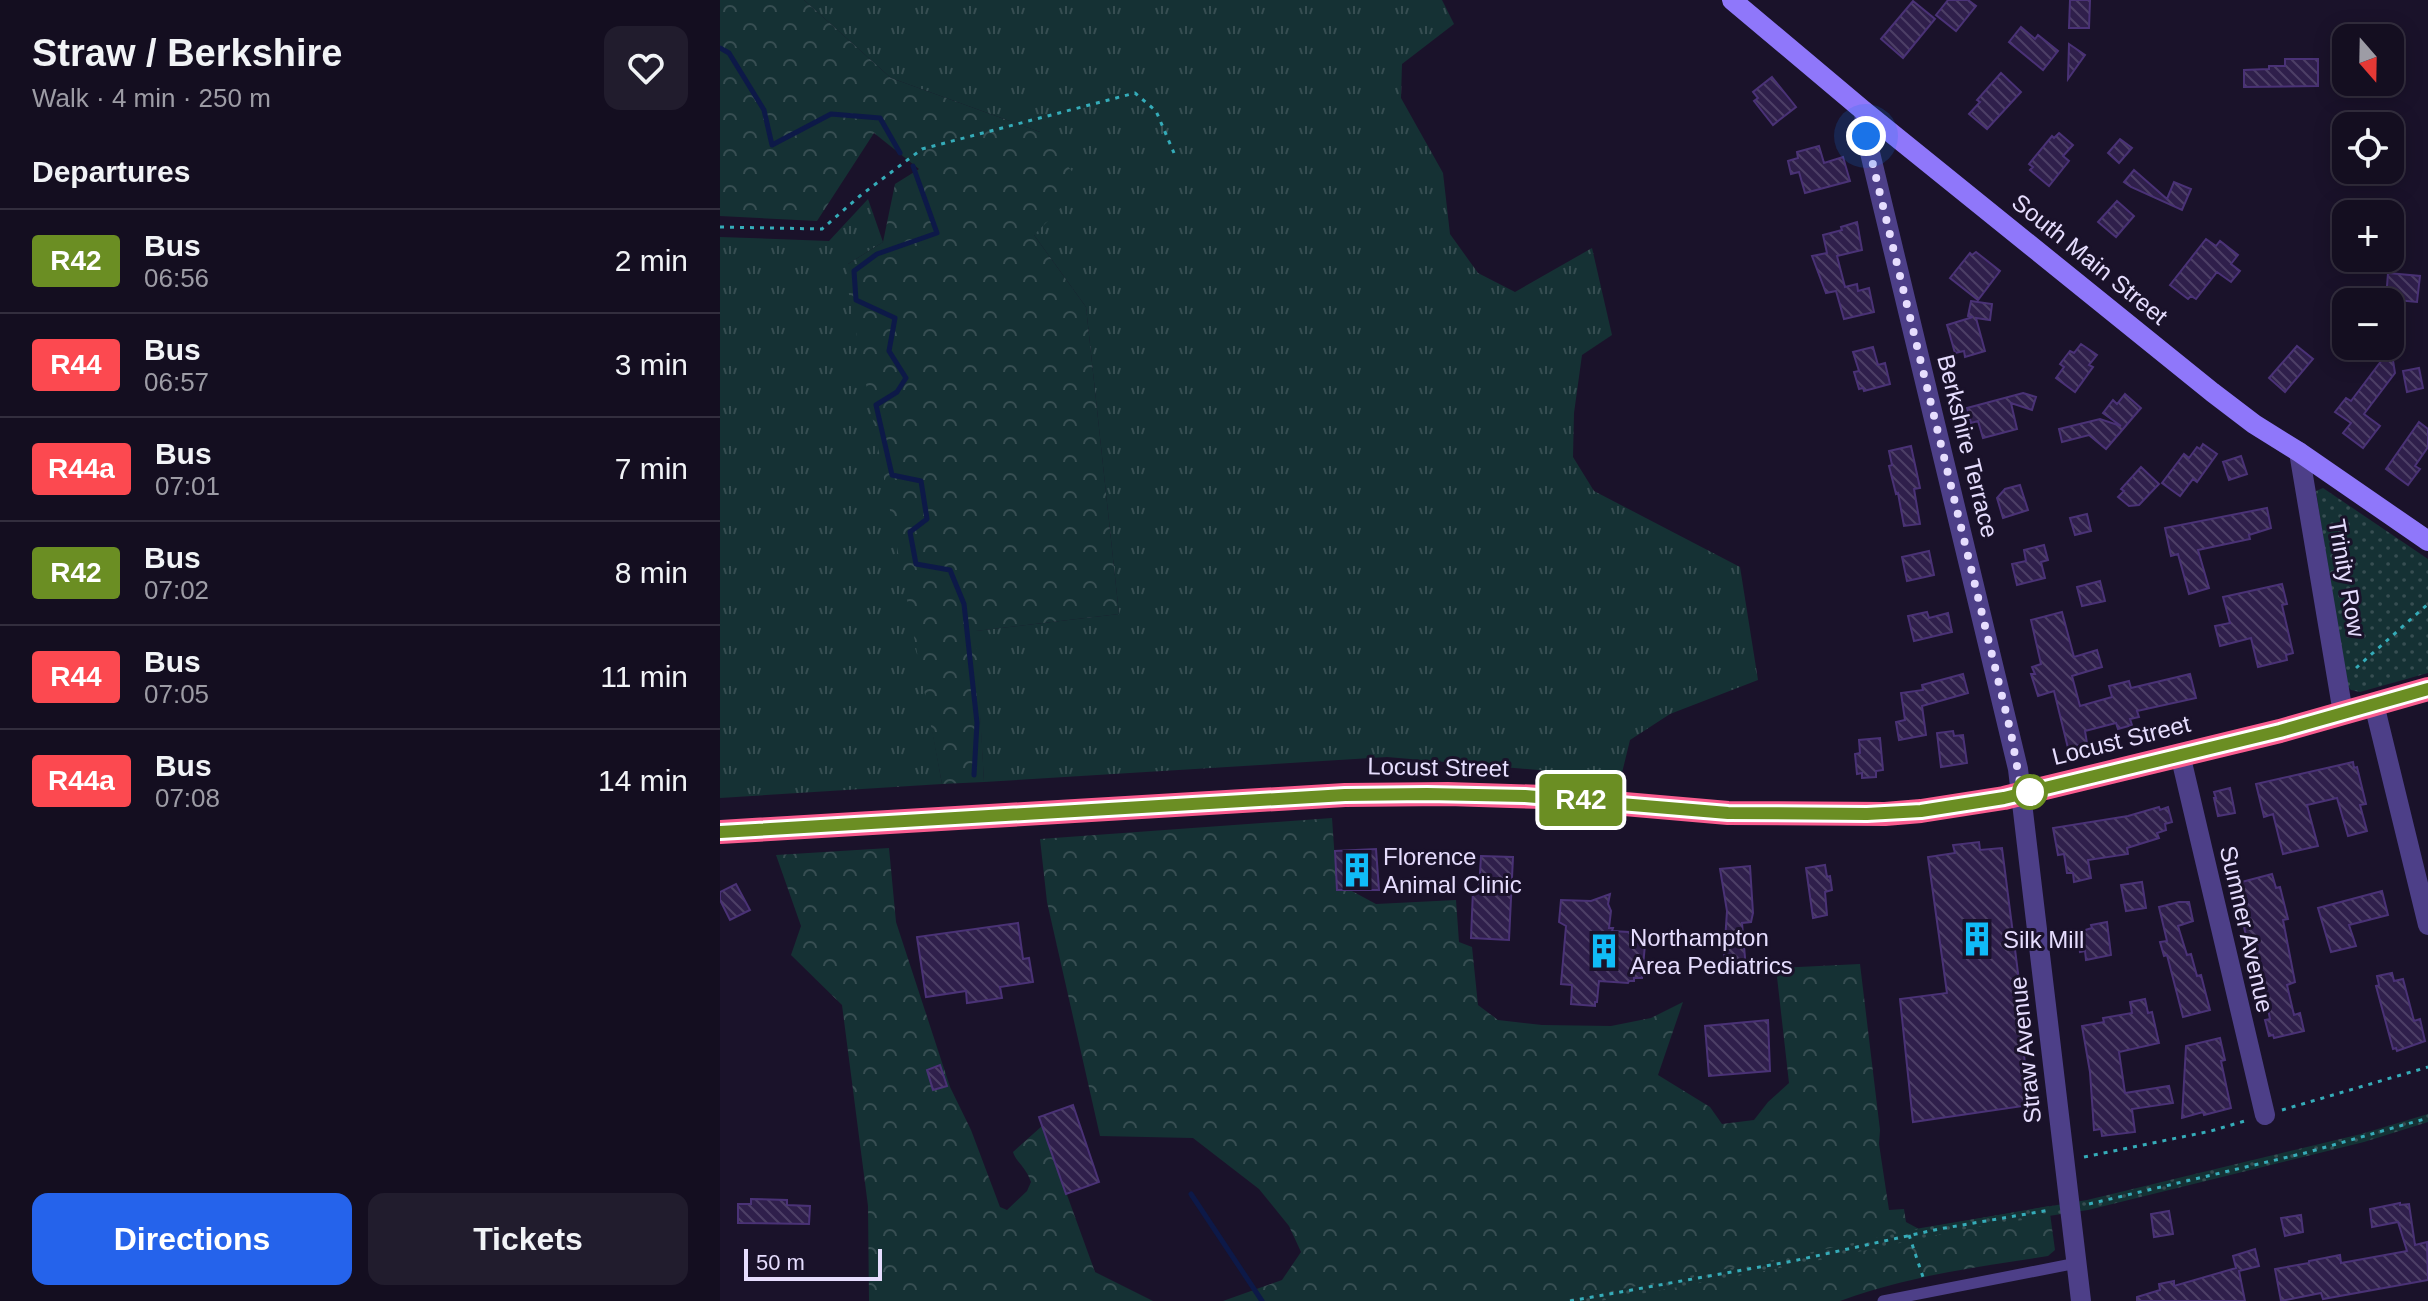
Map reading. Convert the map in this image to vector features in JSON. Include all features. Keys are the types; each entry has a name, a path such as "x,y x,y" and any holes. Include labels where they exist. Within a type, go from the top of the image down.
{"highway":[{"name":"Locust Street","path":"720,832 1345,795 1506,795 1692,811 1861,814 1921,811 2022,794 2280,731 2428,689"}],"main road":[{"name":"South Main Street","path":"1732,0 1864,111 2212,392 2254,424 2428,541"}],"street":[{"name":"Berkshire Terrace","path":"1864,111 1866,136 2011,733 2022,794"},
{"name":"Trinity Row","path":"2299,452 2343,713"},
{"path":"2374,704 2428,925"},
{"name":"Sumner Avenue","path":"2180,754 2265,1115"},
{"name":"Straw Avenue","path":"2022,794 2081,1301"}],"lane":[{"path":"1883,1301 2077,1263"}],"path":[{"path":"720,227 822,229 922,149 1135,93 1156,111 1174,153"},
{"path":"2338,684 2428,604"},
{"path":"2081,1205 2305,1153 2428,1118"},
{"path":"1570,1301 2054,1210"},
{"path":"1909,1235 1927,1291"}],"green space":[{"path":"720,0 804,0 891,78 1040,132 1083,185 1034,235 1086,307 1119,614 976,631 984,782 942,784 848,289 848,264 883,242 895,184 919,169 874,133 817,221 720,216"},
{"path":"804,0 1442,0 1454,24 1402,64 1401,98 1443,173 1450,234 1478,273 1515,292 1592,248 1612,335 1582,355 1574,413 1573,457 1594,491 1740,567 1758,680 1670,714 1630,740 1621,777 1387,757 984,782 975,631 1119,614 1086,307 1034,235 1040,132 891,78"},
{"path":"868,199 883,242 848,264 942,784 720,798 720,237 829,241"},
{"path":"2323,488 2428,559 2428,673 2360,692 2346,685 2316,491"},
{"path":"1332,818 1337,890 1350,890 1376,904 1456,900 1459,942 1472,947 1478,1005 1498,1020 1542,1025 1611,1026 1651,1018 1683,1002 1658,1075 1710,1107 1722,1124 1754,1120 1789,1083 1776,968 1860,964 1889,1210 1904,1209 1906,1222 1919,1229 2049,1206 2055,1250 2048,1256 1917,1279 1840,1301 1223,1301 1282,1280 1301,1252 1289,1226 1259,1189 1193,1138 1100,1136 1047,902 1040,839"},
{"path":"889,848 896,922 950,1087 971,1130 1000,1207 1007,1210 1027,1191 1031,1182 1013,1152 1042,1126 1095,1272 1153,1301 869,1301 868,1206 842,1005 791,955 801,926 776,855"},
{"path":"2428,1114 2428,1122 2364,1142 2088,1210 1971,1228 1796,1265 1600,1301 1558,1301 1794,1256 1921,1228 2087,1200 2361,1134"}],"building":[{"path":"1948,0 1968,0 1976,6 1956,31 1936,15"},
{"path":"2070,0 2090,0 2089,28 2069,28"},
{"path":"1913,1 1935,19 1903,58 1881,39"},
{"path":"2021,27 2035,39 2038,35 2058,51 2043,70 2009,42"},
{"path":"2069,44 2085,55 2068,79"},
{"path":"2285,59 2318,59 2318,86 2244,87 2244,70 2285,66"},
{"path":"2001,73 2021,92 1987,129 1969,114"},
{"path":"1772,77 1796,107 1773,125 1754,101 1758,98 1753,92"},
{"path":"2059,133 2073,145 2063,156 2069,161 2049,186 2030,170 2033,167 2029,164 2052,136 2054,138"},
{"path":"2120,139 2132,148 2119,163 2108,153"},
{"path":"1819,146 1824,163 1843,157 1850,181 1805,193 1799,172 1791,174 1788,161 1798,158 1797,152"},
{"path":"2134,170 2167,199 2174,182 2191,189 2182,210 2124,182"},
{"path":"2117,201 2134,216 2116,237 2098,222"},
{"path":"1857,222 1862,250 1837,256 1845,287 1857,284 1858,291 1869,288 1874,312 1844,319 1836,291 1826,293 1812,256 1827,253 1823,235"},
{"path":"2206,239 2216,246 2220,241 2238,255 2231,264 2240,271 2231,282 2217,272 2196,299 2191,296 2188,299 2170,285"},
{"path":"1976,252 2000,271 1978,300 1950,278 1970,253"},
{"path":"2388,273 2420,276 2417,302 2404,301 2404,288 2387,288"},
{"path":"1971,301 1992,304 1990,320 1976,318 1985,351 1965,357 1964,351 1955,353 1947,325 1973,317 1968,316"},
{"path":"2081,344 2097,355 2089,365 2093,367 2075,392 2056,378 2064,367 2060,364 2070,351 2074,353"},
{"path":"2297,346 2313,359 2285,392 2269,378"},
{"path":"1873,347 1878,365 1885,363 1890,384 1864,391 1863,388 1859,389 1854,372 1859,371 1853,352"},
{"path":"2382,360 2393,360 2395,373 2364,414 2380,426 2363,448 2343,433 2351,423 2335,412 2346,398 2351,401"},
{"path":"2419,368 2423,388 2407,392 2403,371"},
{"path":"2023,393 2036,397 2032,410 2011,403 2017,429 1983,438 1978,421 1971,423 1967,408"},
{"path":"2125,394 2141,408 2106,449 2089,435 2062,442 2059,429 2100,419 2121,426 2103,413 2113,400 2117,404"},
{"path":"2419,422 2428,429 2428,447 2415,466 2420,469 2408,485 2386,469"},
{"path":"2203,444 2217,454 2197,482 2193,479 2180,496 2162,483 2184,454 2189,458"},
{"path":"1911,446 1920,488 1914,489 1920,524 1904,526 1889,466 1892,465 1889,451"},
{"path":"2241,456 2247,474 2229,480 2223,462"},
{"path":"2141,467 2159,484 2139,505 2129,506 2118,497 2124,491 2121,489"},
{"path":"2020,485 2028,510 2003,518 1997,498 2005,489"},
{"path":"2267,508 2271,528 2249,535 2250,539 2198,550 2209,588 2189,594 2178,554 2171,556 2165,528"},
{"path":"2087,514 2091,531 2075,535 2070,518"},
{"path":"2044,545 2048,560 2041,562 2045,578 2017,585 2012,564 2026,561 2024,550"},
{"path":"1929,551 1934,575 1907,581 1902,557"},
{"path":"2100,581 2105,601 2082,606 2077,587"},
{"path":"2282,584 2287,604 2282,605 2293,653 2286,655 2287,660 2258,667 2251,638 2220,646 2215,626 2230,623 2223,597"},
{"path":"1927,612 1929,618 1948,613 1952,632 1914,641 1908,616"},
{"path":"2062,612 2074,657 2097,650 2102,667 2072,676 2080,706 2112,697 2109,686 2129,681 2131,688 2190,674 2196,698 2137,711 2139,717 2130,719 2132,725 2118,729 2116,723 2085,731 2087,743 2068,748 2054,691 2038,696 2031,674 2035,674 2032,667 2041,664 2031,620"},
{"path":"1963,674 1968,693 1922,706 1926,735 1899,740 1896,722 1905,720 1901,693 1923,690 1922,685"},
{"path":"1953,731 1954,736 1963,735 1967,763 1941,767 1937,733"},
{"path":"1880,738 1883,770 1876,771 1876,777 1862,778 1862,773 1857,774 1855,754 1860,753 1859,740"},
{"path":"2353,762 2366,804 2360,805 2367,831 2348,836 2337,798 2307,805 2318,846 2283,854 2273,814 2264,817 2256,784"},
{"path":"2230,788 2235,813 2218,816 2214,792"},
{"path":"2159,807 2160,810 2168,807 2172,822 2165,824 2166,830 2157,833 2159,838 2127,848 2128,854 2088,860 2091,878 2074,882 2073,873 2067,873 2064,854 2058,855 2053,828 2128,816"},
{"name":"Silk Mill","path":"1979,842 1980,850 2002,848 2022,1004 2018,1005 2030,1105 1913,1122 1900,999 1947,993 1928,857 1955,853 1953,845"},
{"name":"Florence Animal Clinic","path":"1376,849 1379,890 1337,890 1335,851"},
{"path":"1481,856 1513,857 1509,940 1471,938 1473,890 1479,890"},
{"path":"1825,865 1832,890 1825,892 1827,915 1813,918 1806,868"},
{"path":"1750,866 1753,913 1751,922 1742,923 1746,969 1726,971 1723,942 1727,911 1720,869"},
{"path":"2272,874 2276,888 2280,887 2288,919 2283,920 2295,982 2287,985 2294,1015 2300,1013 2304,1031 2274,1038 2273,1035 2269,1036 2265,1020 2270,1019 2264,990 2261,991 2250,953 2234,884"},
{"path":"2142,882 2146,908 2126,911 2121,885"},
{"path":"736,884 750,910 730,920 720,900 720,892"},
{"path":"2382,891 2388,915 2349,925 2356,946 2331,952 2318,908"},
{"name":"Northampton Area Pediatrics","path":"1610,894 1609,928 1613,928 1612,931 1646,933 1642,978 1634,978 1628,983 1599,981 1595,1006 1571,1004 1572,985 1561,984 1566,926 1559,922 1561,900 1591,901"},
{"path":"2189,902 2193,921 2178,926 2187,955 2191,954 2197,976 2201,975 2210,1010 2183,1017 2167,955 2164,956 2160,942 2167,941 2159,907"},
{"path":"2107,922 2111,955 2086,960 2085,951 2080,952 2078,939 2083,937 2082,931 2092,928 2091,925"},
{"path":"1018,923 1023,959 1029,958 1033,982 1000,987 1002,998 967,1003 966,991 926,997 917,937"},
{"path":"2392,973 2394,981 2403,979 2414,1021 2420,1019 2425,1041 2397,1051 2393,1049 2376,986 2379,985 2377,976"},
{"path":"2145,999 2148,1013 2152,1012 2159,1043 2119,1052 2125,1093 2169,1086 2173,1103 2132,1109 2135,1132 2102,1136 2101,1129 2094,1130 2090,1072 2082,1026 2104,1022 2103,1018 2132,1013 2130,1002"},
{"path":"1768,1020 1770,1071 1709,1076 1705,1026"},
{"path":"2220,1038 2225,1060 2221,1061 2231,1108 2182,1118 2186,1046"},
{"path":"940,1065 947,1086 933,1090 927,1070"},
{"path":"1073,1105 1099,1182 1066,1194 1039,1117"},
{"path":"751,1199 787,1200 787,1205 810,1206 809,1224 738,1223 738,1204 751,1204"},
{"path":"2409,1204 2415,1245 2427,1242 2428,1280 2323,1299 2321,1293 2281,1301 2275,1269 2340,1255 2341,1263 2407,1251 2398,1222 2372,1227 2370,1209"},
{"path":"2169,1211 2173,1234 2154,1237 2151,1214"},
{"path":"2301,1215 2303,1232 2285,1236 2281,1218"},
{"path":"2255,1249 2259,1266 2239,1271 2245,1301 2137,1301 2137,1297 2160,1290 2159,1284 2174,1281 2174,1286 2236,1268 2233,1256"}],"waterway":[{"path":"720,48 729,53 764,110 772,145 831,114 880,118 900,153"},
{"path":"913,166 937,233 877,254 854,271 856,300 895,318 889,351 906,378 897,392 876,405 892,475 921,481 927,519 910,532 916,564 950,570 964,604 977,723 974,775"},
{"path":"1191,1194 1262,1301"}],"bus line":[{"name":"R42","path":"720,832 1345,795 1525,796 1728,813 1885,814 1921,811 2004,798 2280,731 2428,689"}],"place":[{"name":"Florence Animal Clinic","path":"1357,870"},
{"name":"Silk Mill","path":"1977,939"},
{"name":"Northampton Area Pediatrics","path":"1604,951"}],"route":[{"path":"1866,136 2011,733 2022,794 2030,792"}]}
